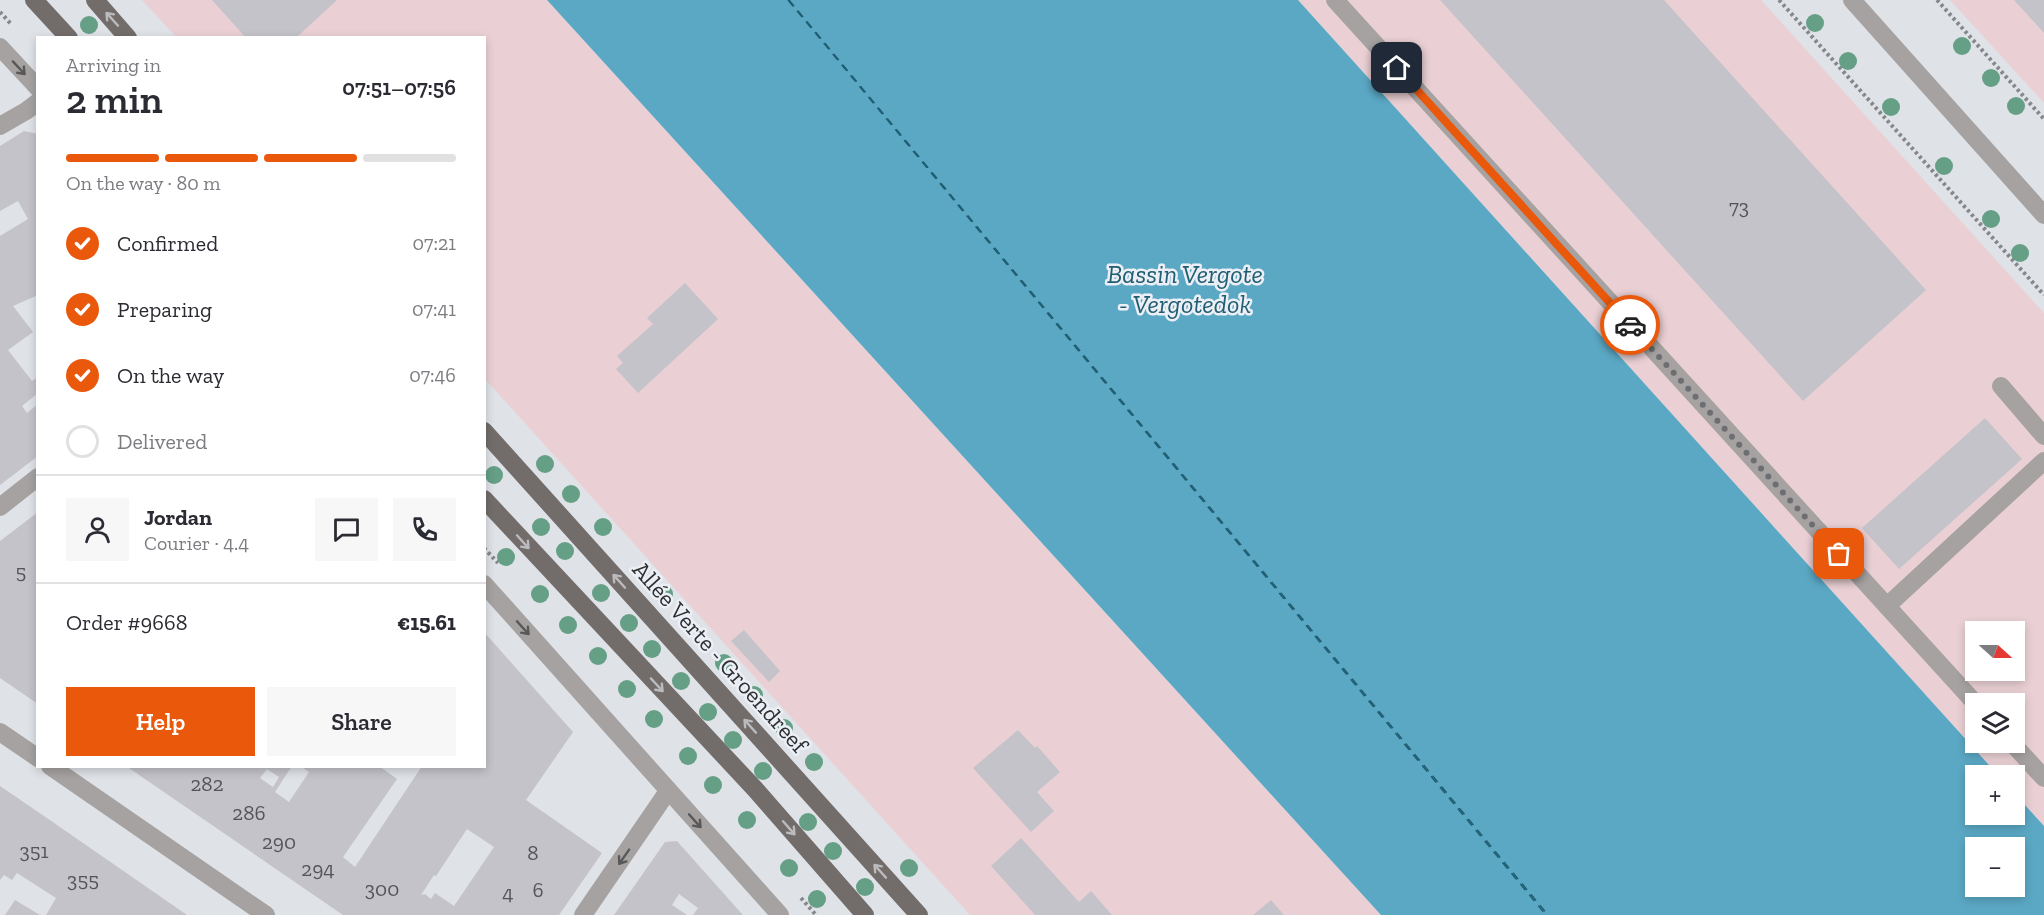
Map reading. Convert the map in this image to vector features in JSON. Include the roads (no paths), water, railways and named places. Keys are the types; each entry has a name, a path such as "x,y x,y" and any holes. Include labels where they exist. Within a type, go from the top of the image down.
{"main road":[{"path":"34,0 67,36"},
{"path":"95,0 126,36"},
{"name":"Allée Verte - Groendreef","path":"486,433 919,915"},
{"path":"486,501 755,789 865,915"}],"street":[{"path":"1335,0 1966,693"},
{"path":"1852,0 2044,216"},
{"path":"0,48 36,86"},
{"path":"0,126 36,104"},
{"path":"2001,386 2044,436"},
{"path":"1887,606 2044,461"},
{"path":"0,507 36,479"},
{"path":"486,586 780,915"},
{"path":"0,732 36,757"},
{"path":"2021,753 2044,778"},
{"path":"53,768 266,915"},
{"path":"583,915 668,792"}],"water":[{"name":"Bassin Vergote - Vergotedok","path":"547,0 1298,0 1965,738 1965,753 1978,753 1989,765 1965,765 1965,825 2025,825 2025,805 2044,826 2044,915 1381,915"}]}
